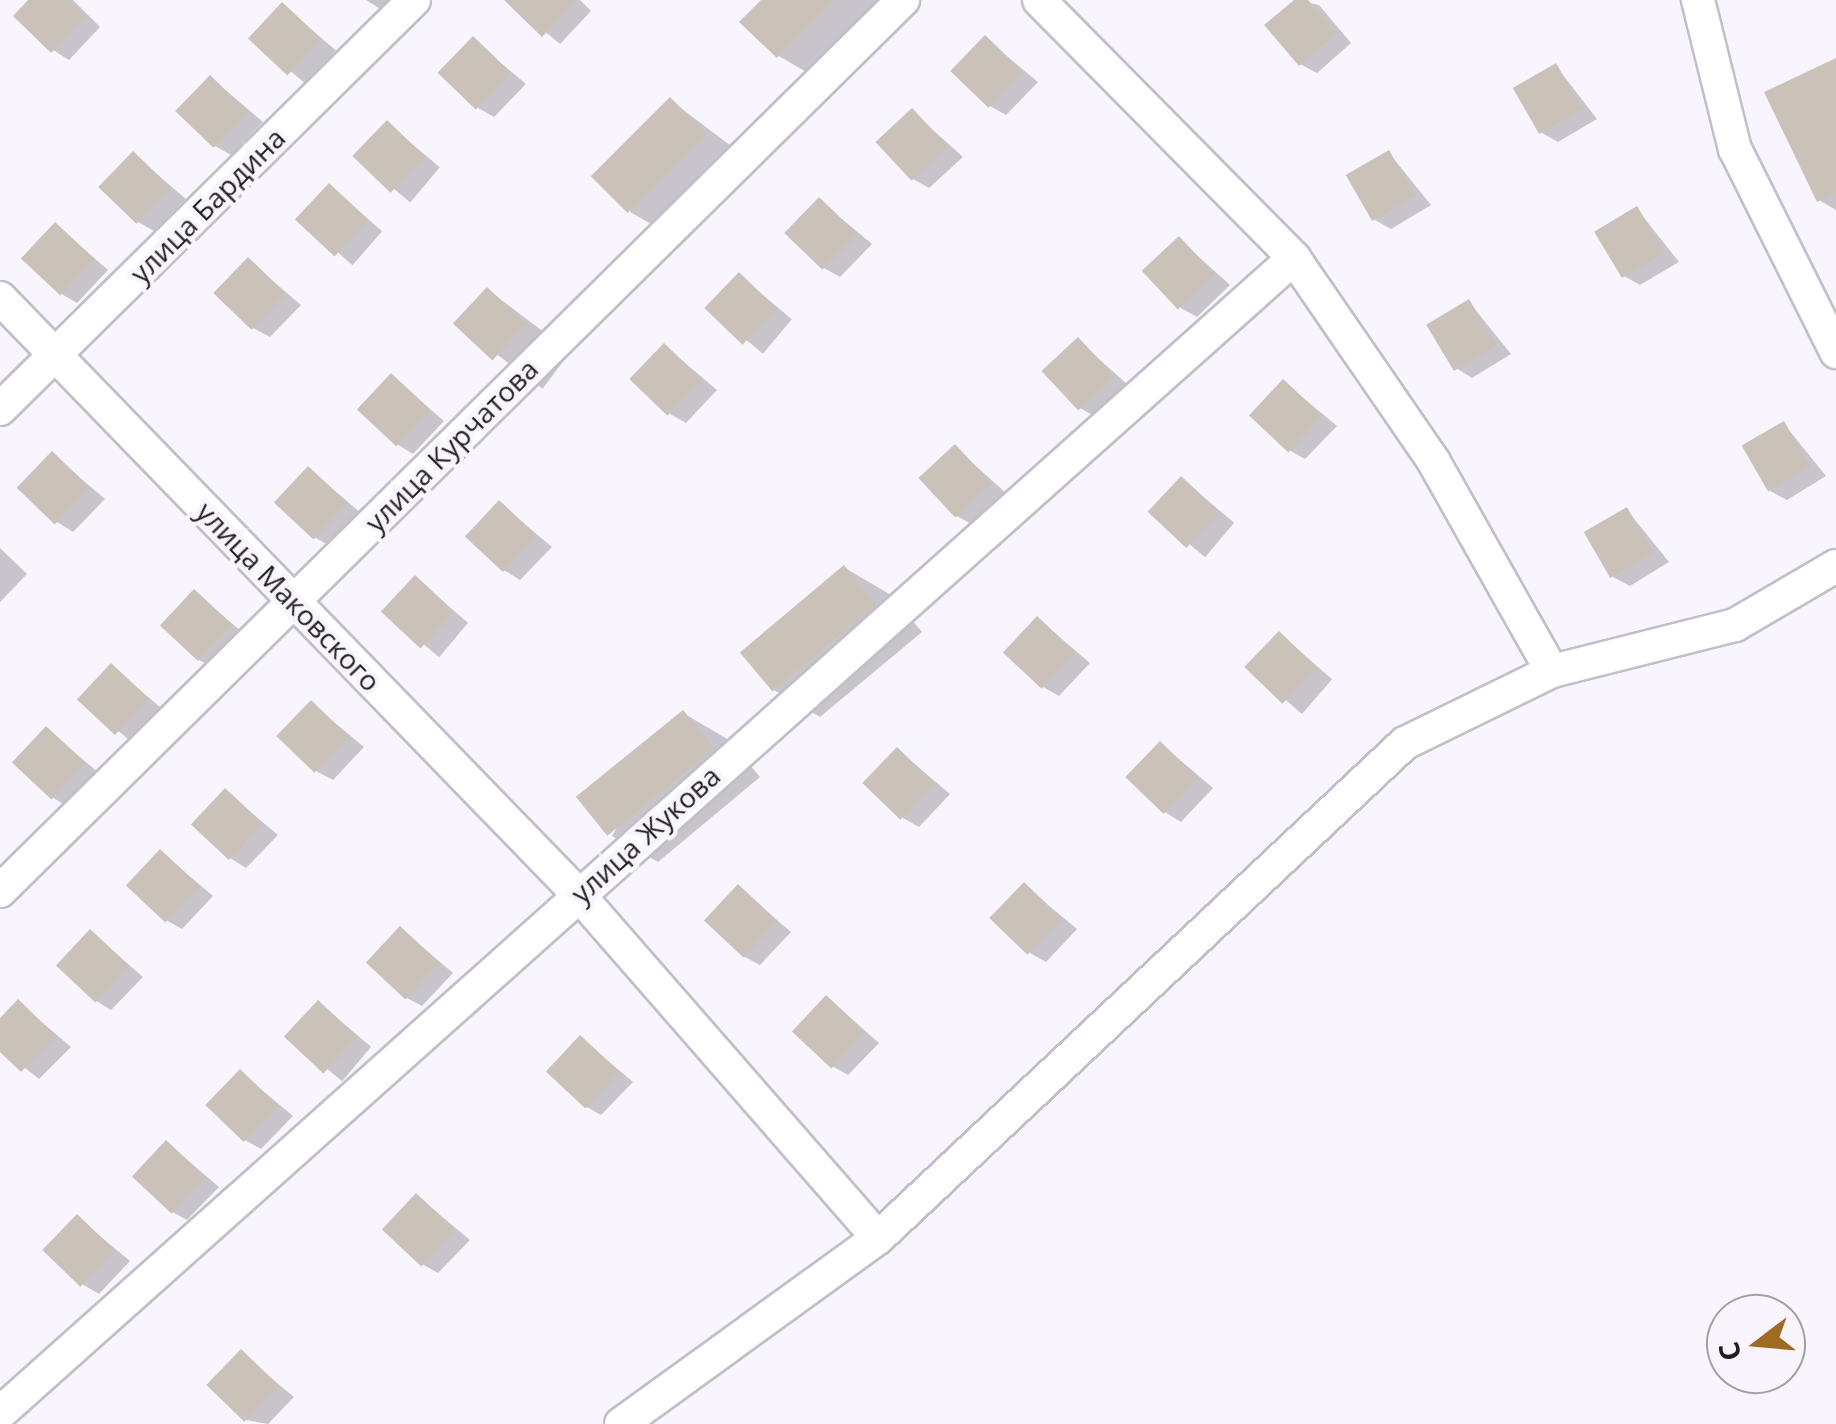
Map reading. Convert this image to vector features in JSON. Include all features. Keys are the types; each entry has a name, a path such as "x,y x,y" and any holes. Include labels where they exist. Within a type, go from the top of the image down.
{"street":[{"name":"улица Бардина","path":"0,409 414,0"},
{"name":"улица Курчатова","path":"0,891 903,0"},
{"path":"1039,0 1294,258 1434,462 1552,671"},
{"path":"1698,0 1736,149 1836,352"},
{"name":"улица Жукова","path":"0,1413 1294,258"},
{"name":"улица Маковского","path":"0,298 578,894 878,1238"},
{"path":"621,1424 878,1238 1406,743 1552,671 1735,626 1836,566"}],"building":[{"path":"28,0 69,0 86,16 51,53 13,16"},
{"path":"504,0 577,0 542,37"},
{"path":"761,0 834,0 777,58 739,22"},
{"path":"1294,0 1308,0 1337,33 1299,66 1264,25"},
{"path":"282,2 321,39 287,75 248,39"},
{"path":"985,35 1023,72 988,108 950,71"},
{"path":"473,36 511,73 476,110 438,73"},
{"path":"1836,58 1836,193 1817,202 1764,92"},
{"path":"1556,63 1582,109 1539,134 1513,88"},
{"path":"210,75 248,112 213,148 175,111"},
{"path":"670,97 707,134 628,213 591,176"},
{"path":"912,108 948,147 912,181 875,142"},
{"path":"387,120 425,157 390,193 352,156"},
{"path":"1389,150 1416,196 1372,221 1346,175"},
{"path":"133,151 171,188 136,224 98,187"},
{"path":"329,183 368,220 334,256 295,220"},
{"path":"819,197 857,234 822,270 784,233"},
{"path":"1637,206 1665,252 1622,278 1594,232"},
{"path":"55,222 94,259 60,295 21,259"},
{"path":"1179,236 1215,275 1178,310 1142,271"},
{"path":"248,257 286,294 251,330 213,293"},
{"path":"739,272 777,309 742,345 704,308"},
{"path":"487,287 526,324 492,360 453,324"},
{"path":"1469,299 1497,345 1454,371 1426,325"},
{"path":"1078,337 1115,376 1078,411 1041,371"},
{"path":"664,343 702,380 667,416 629,379"},
{"path":"391,373 430,410 396,446 357,410"},
{"path":"1283,379 1322,416 1288,452 1249,416"},
{"path":"1784,421 1810,467 1768,491 1742,446"},
{"path":"955,444 992,483 955,518 918,478"},
{"path":"52,451 90,488 55,525 17,488"},
{"path":"308,466 347,503 313,539 274,503"},
{"path":"1181,476 1220,512 1186,548 1148,512"},
{"path":"499,500 537,535 503,572 465,537"},
{"path":"1627,507 1654,553 1610,578 1584,532"},
{"path":"844,565 877,604 773,691 740,652"},
{"path":"415,575 454,612 420,648 381,612"},
{"path":"194,589 232,624 198,661 160,626"},
{"path":"1037,616 1076,652 1042,689 1003,653"},
{"path":"1279,631 1317,668 1282,704 1244,667"},
{"path":"111,663 149,698 115,735 77,700"},
{"path":"311,700 349,737 314,773 276,736"},
{"path":"683,710 714,749 607,836 576,797"},
{"path":"46,726 85,763 51,799 12,763"},
{"path":"1160,741 1198,778 1163,814 1125,777"},
{"path":"897,747 935,784 900,820 862,783"},
{"path":"225,788 263,823 229,860 191,825"},
{"path":"160,849 199,886 165,922 126,886"},
{"path":"1024,882 1062,919 1027,955 989,918"},
{"path":"738,884 777,921 743,957 704,921"},
{"path":"400,926 439,963 405,999 366,963"},
{"path":"90,929 129,966 95,1002 56,966"},
{"path":"826,995 865,1032 831,1068 792,1032"},
{"path":"18,999 56,1036 21,1072 0,1052 0,1018"},
{"path":"318,1000 357,1037 323,1073 284,1037"},
{"path":"580,1035 619,1072 585,1108 546,1072"},
{"path":"240,1069 278,1106 243,1142 205,1105"},
{"path":"166,1140 205,1177 171,1213 132,1177"},
{"path":"416,1193 455,1230 421,1266 382,1230"},
{"path":"77,1214 115,1251 80,1287 42,1250"},
{"path":"241,1349 279,1386 244,1422 206,1385"}]}
